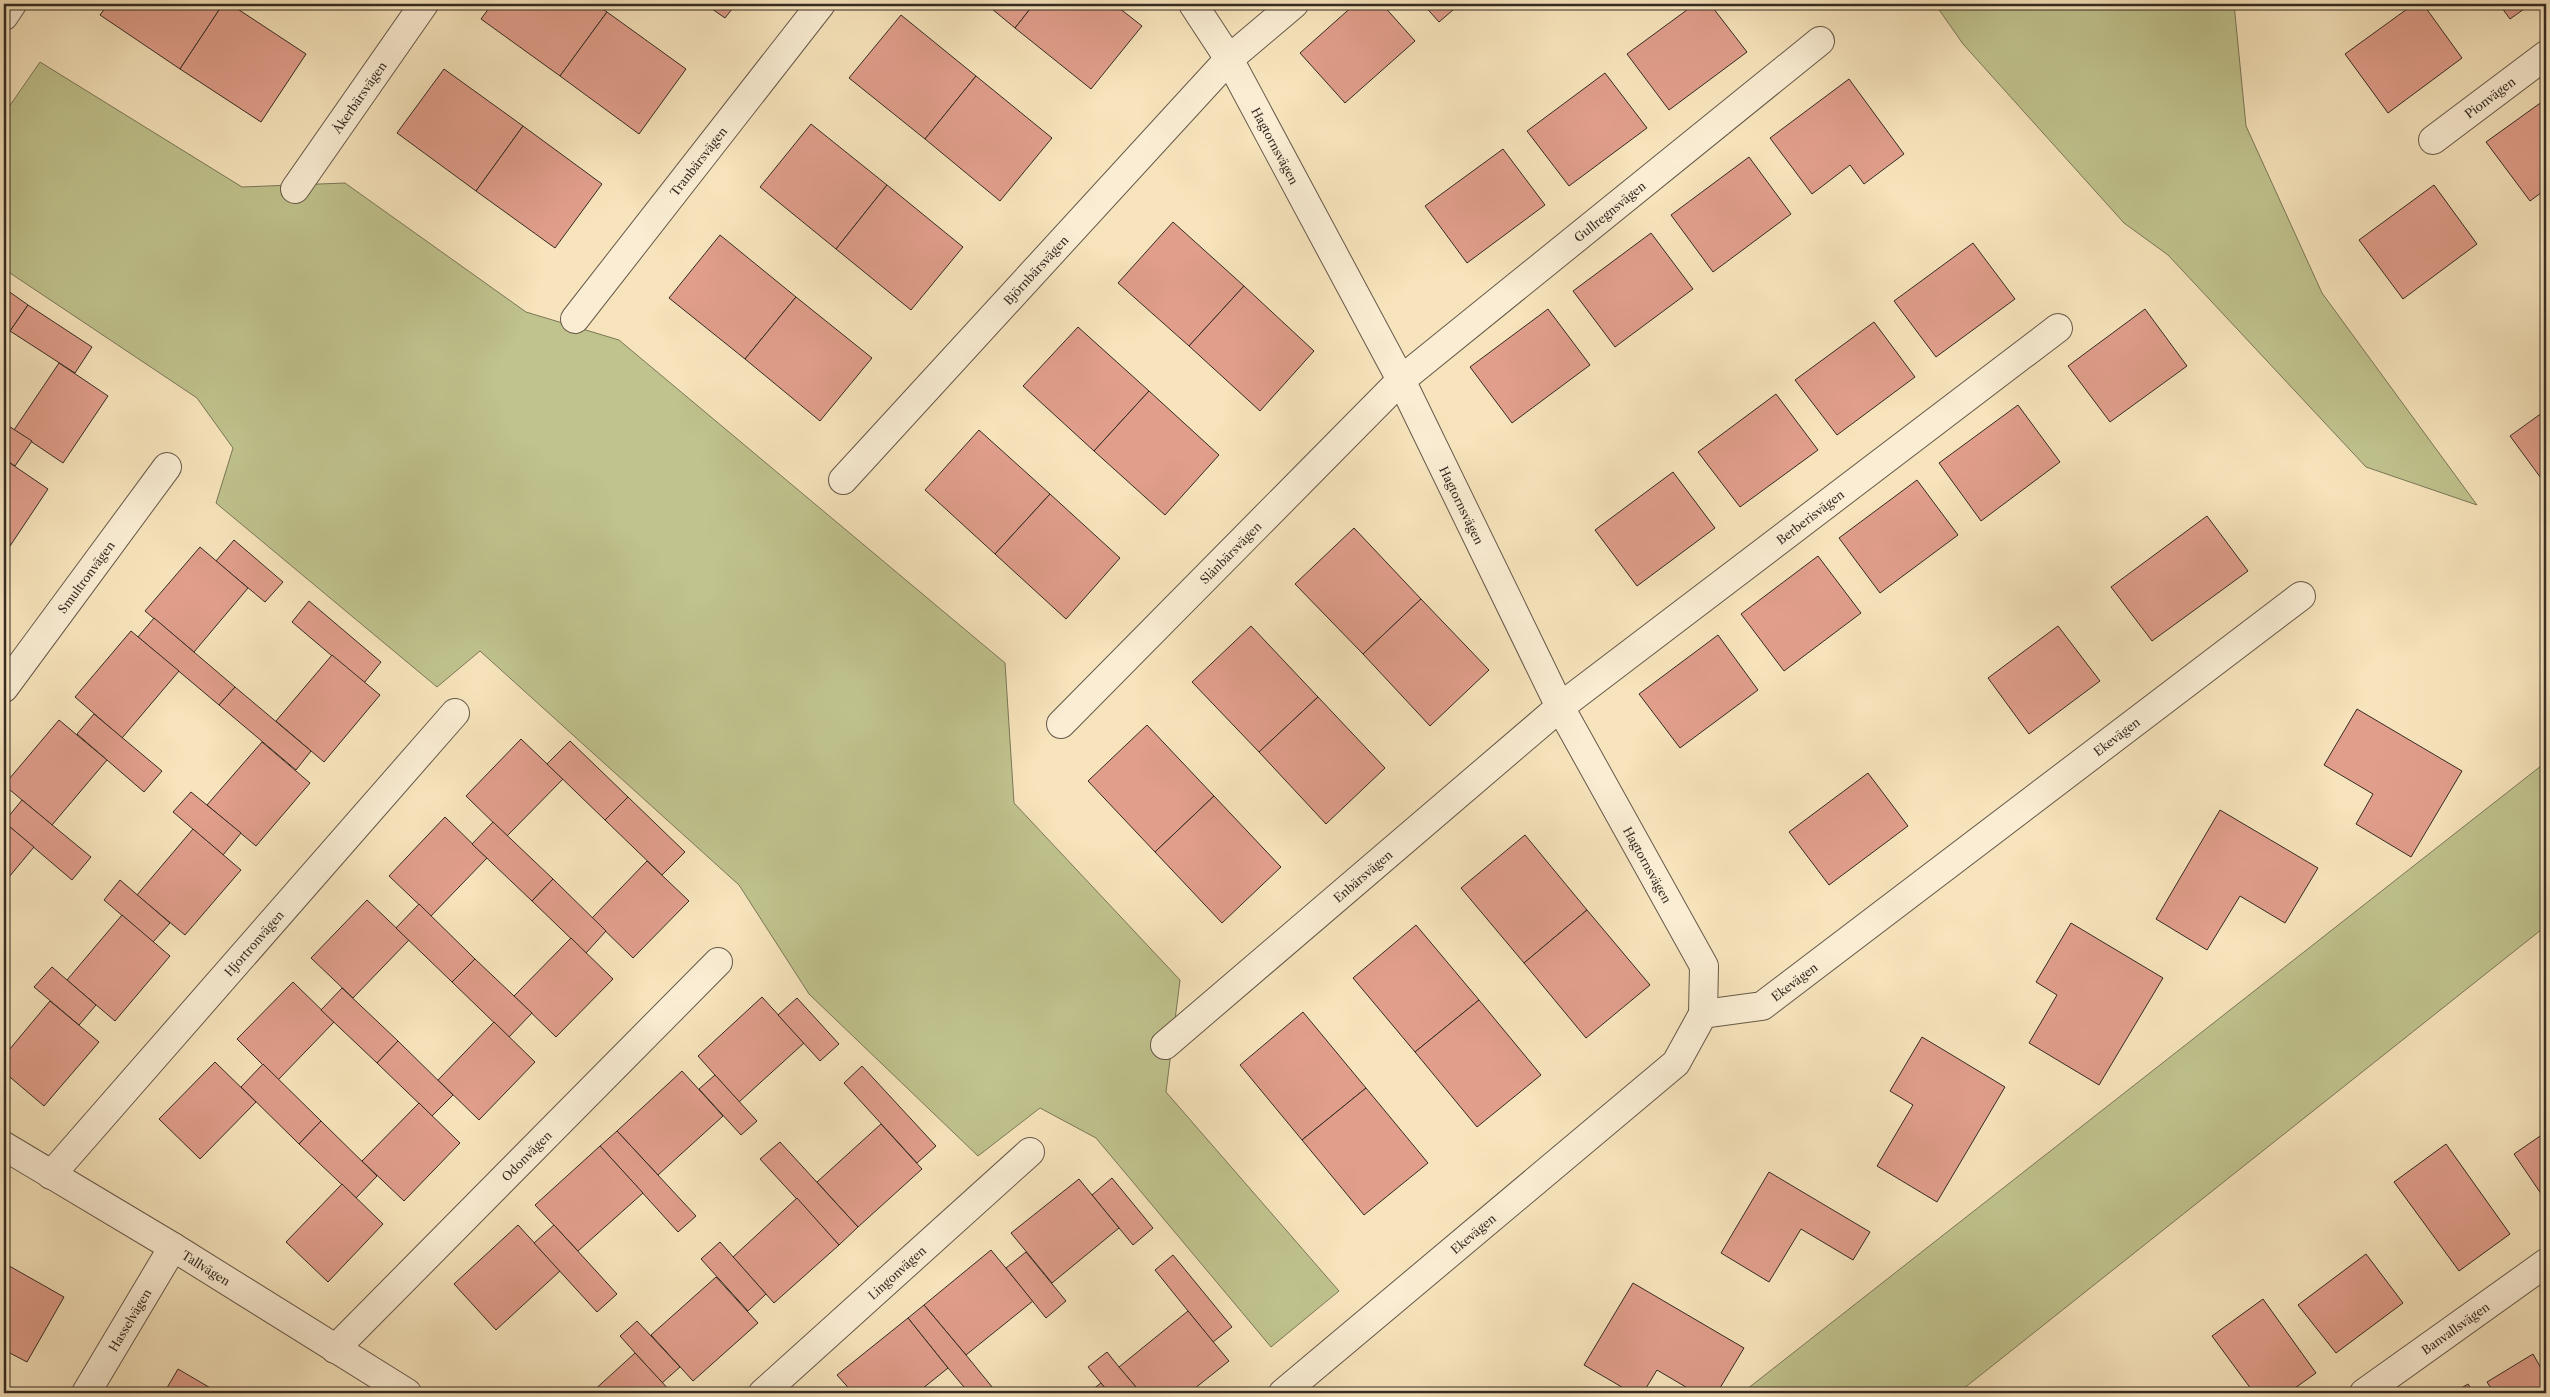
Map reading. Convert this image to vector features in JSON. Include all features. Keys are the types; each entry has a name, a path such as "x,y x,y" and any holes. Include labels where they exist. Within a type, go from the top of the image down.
{"street":[{"path":"4,16 12,4"},
{"name":"Åkerbärsvägen","path":"295,190 424,4"},
{"name":"Tranbärsvägen","path":"576,319 821,4"},
{"name":"Hagtornsvägen","path":"1193,4 1229,59 1401,380 1560,707 1704,966 1703,1014"},
{"name":"Björnbärsvägen","path":"843,480 1229,59 1294,4"},
{"name":"Gullregnsvägen","path":"1401,380 1820,40"},
{"name":"Pionvägen","path":"2433,140 2546,55"},
{"name":"Berberisvägen","path":"1560,707 2058,328"},
{"name":"Slånbärsvägen","path":"1061,724 1401,380"},
{"name":"Smultronvägen","path":"4,688 167,467"},
{"name":"Ekevägen","path":"1283,1393 1676,1063 1703,1014 1762,1006 2301,596"},
{"name":"Enbärsvägen","path":"1165,1046 1560,707"},
{"name":"Hjortronvägen","path":"51,1175 455,713"},
{"name":"Odonvägen","path":"335,1349 718,962"},
{"name":"Tallvägen","path":"4,1146 173,1247 407,1393"},
{"name":"Lingonvägen","path":"763,1393 1030,1152"},
{"name":"Hasselvägen","path":"86,1393 173,1247"},
{"name":"Banvallsvägen","path":"2364,1393 2546,1263"}],"green space":[{"path":"1935,4 2234,4 2246,126 2322,293 2477,505 2366,467 2168,255 2124,223 1963,44"},
{"path":"40,62 242,187 345,183 526,312 619,340 1005,663 1014,803 1180,980 1166,1092 1339,1291 1271,1347 1096,1138 1040,1108 978,1156 809,994 739,885 480,651 437,687 216,503 233,448 197,398 4,269 4,114"},
{"path":"2546,762 2546,926 1958,1393 1742,1393"}],"building":[{"path":"108,4 223,4 180,69 100,15"},
{"path":"223,4 230,4 306,54 261,122 180,69"},
{"path":"492,4 595,4 607,12 560,76 481,19"},
{"path":"705,4 736,4 725,18"},
{"path":"986,4 1034,4 1015,28"},
{"path":"1034,4 1114,4 1142,26 1091,89 1015,28"},
{"path":"1355,4 1382,4 1415,41 1345,103 1300,53"},
{"path":"1423,4 1460,4 1439,22"},
{"path":"1695,4 1710,4 1747,52 1669,110 1627,54"},
{"path":"1790,4 1803,4 1795,10"},
{"path":"2414,4 2423,4 2462,58 2388,113 2345,54"},
{"path":"2499,4 2531,4 2510,19"},
{"path":"607,12 686,69 639,134 560,76"},
{"path":"901,15 976,76 925,139 849,78"},
{"path":"444,69 523,126 476,191 397,133"},
{"path":"1605,73 1647,128 1569,186 1527,131"},
{"path":"976,76 1052,138 1000,201 925,139"},
{"path":"1849,79 1904,154 1864,184 1850,165 1812,194 1770,138"},
{"path":"2546,99 2546,189 2530,201 2486,142"},
{"path":"811,124 887,185 836,249 760,187"},
{"path":"523,126 602,184 555,248 476,191"},
{"path":"1503,149 1545,205 1467,263 1425,206"},
{"path":"1749,157 1791,214 1713,272 1671,215"},
{"path":"887,185 963,247 911,310 836,249"},
{"path":"2434,185 2477,244 2403,299 2359,240"},
{"path":"1173,222 1244,286 1189,346 1118,283"},
{"path":"1651,233 1693,289 1615,347 1573,291"},
{"path":"720,235 796,297 745,359 669,298"},
{"path":"1973,243 2015,299 1936,357 1894,301"},
{"path":"1244,286 1314,351 1260,411 1189,346"},
{"path":"4,288 28,305 10,331 4,326"},
{"path":"796,297 872,358 820,421 745,359"},
{"path":"28,305 92,347 75,373 10,331"},
{"path":"1548,309 1590,365 1512,423 1470,367"},
{"path":"2145,309 2187,366 2110,422 2068,366"},
{"path":"1874,322 1915,377 1837,435 1795,380"},
{"path":"1078,327 1149,391 1094,451 1023,386"},
{"path":"59,363 108,396 63,463 14,430"},
{"path":"1149,391 1219,455 1165,515 1094,451"},
{"path":"1776,394 1818,450 1740,507 1698,452"},
{"path":"2018,405 2060,462 1981,521 1939,463"},
{"path":"2546,410 2546,485 2510,436"},
{"path":"4,423 32,441 15,466 4,459"},
{"path":"979,430 1050,494 995,554 925,490"},
{"path":"4,459 48,489 4,555"},
{"path":"1673,472 1715,528 1637,586 1595,530"},
{"path":"1917,480 1958,535 1880,593 1839,538"},
{"path":"1050,494 1120,558 1066,619 995,554"},
{"path":"2207,516 2248,571 2152,641 2111,587"},
{"path":"1354,528 1421,599 1363,654 1295,584"},
{"path":"234,540 283,582 265,602 216,561"},
{"path":"200,547 248,588 194,652 145,611"},
{"path":"1818,556 1861,613 1784,671 1741,614"},
{"path":"1421,599 1489,670 1430,726 1363,654"},
{"path":"309,601 381,662 364,683 292,622"},
{"path":"154,618 235,687 219,705 138,637"},
{"path":"1251,626 1318,697 1259,752 1192,682"},
{"path":"2058,626 2100,681 2029,734 1988,678"},
{"path":"131,631 179,671 122,738 75,697"},
{"path":"1718,635 1758,690 1680,748 1639,694"},
{"path":"332,655 380,695 324,762 276,721"},
{"path":"235,687 311,751 296,770 219,705"},
{"path":"1318,697 1385,768 1326,824 1259,752"},
{"path":"2357,709 2462,771 2411,857 2356,824 2373,794 2324,765"},
{"path":"94,714 162,771 144,792 77,734"},
{"path":"59,720 107,760 52,825 4,785"},
{"path":"1147,725 1214,796 1155,852 1088,781"},
{"path":"521,739 563,779 507,836 466,796"},
{"path":"570,741 628,797 605,820 547,764"},
{"path":"262,742 310,783 256,846 207,805"},
{"path":"1868,773 1908,826 1829,885 1789,832"},
{"path":"191,792 241,833 223,855 173,812"},
{"path":"1214,796 1281,867 1222,923 1155,852"},
{"path":"628,797 685,852 662,875 605,820"},
{"path":"22,800 91,857 72,880 4,822"},
{"path":"2220,810 2318,868 2285,923 2240,896 2207,950 2156,919"},
{"path":"445,817 487,858 431,916 389,876"},
{"path":"4,822 34,847 4,883"},
{"path":"493,822 553,879 532,901 472,844"},
{"path":"193,829 241,870 185,935 137,895"},
{"path":"1525,835 1587,910 1524,963 1461,888"},
{"path":"647,861 689,901 633,958 592,918"},
{"path":"553,879 606,931 586,953 532,901"},
{"path":"120,880 170,923 153,942 104,900"},
{"path":"367,900 409,940 353,998 311,958"},
{"path":"419,904 475,959 452,982 396,928"},
{"path":"1587,910 1650,985 1586,1038 1524,963"},
{"path":"122,915 170,956 115,1021 67,980"},
{"path":"2071,923 2163,978 2099,1085 2029,1043 2057,995 2036,982"},
{"path":"1416,925 1479,1000 1415,1052 1353,978"},
{"path":"571,938 613,979 556,1037 514,996"},
{"path":"475,959 532,1013 509,1037 452,982"},
{"path":"52,967 96,1005 79,1025 34,987"},
{"path":"293,982 334,1022 278,1080 237,1039"},
{"path":"342,988 398,1041 377,1063 321,1010"},
{"path":"762,997 804,1043 739,1102 698,1056"},
{"path":"797,998 839,1044 820,1061 778,1015"},
{"path":"1479,1000 1541,1075 1477,1127 1415,1052"},
{"path":"50,1001 99,1042 44,1106 4,1072 4,1056"},
{"path":"1303,1012 1366,1088 1302,1140 1240,1065"},
{"path":"494,1022 535,1062 479,1120 438,1080"},
{"path":"1922,1037 2005,1087 1937,1202 1877,1166 1913,1105 1890,1091"},
{"path":"398,1041 453,1095 432,1116 377,1063"},
{"path":"215,1062 256,1102 200,1159 159,1119"},
{"path":"263,1064 321,1121 299,1144 241,1087"},
{"path":"862,1066 936,1146 917,1163 844,1083"},
{"path":"682,1071 723,1116 658,1175 617,1131"},
{"path":"715,1075 757,1121 741,1135 699,1089"},
{"path":"1366,1088 1428,1163 1364,1215 1302,1140"},
{"path":"419,1103 460,1143 404,1201 362,1161"},
{"path":"321,1121 377,1176 356,1198 299,1144"},
{"path":"881,1124 922,1169 858,1227 817,1182"},
{"path":"617,1131 696,1216 678,1232 600,1146"},
{"path":"2546,1132 2546,1201 2514,1154"},
{"path":"780,1142 858,1227 839,1245 760,1159"},
{"path":"2446,1144 2510,1234 2459,1271 2394,1182"},
{"path":"600,1146 643,1193 578,1251 535,1205"},
{"path":"1769,1172 1870,1232 1853,1260 1801,1229 1769,1282 1721,1253"},
{"path":"1112,1178 1153,1228 1133,1245 1092,1195"},
{"path":"1079,1179 1119,1228 1052,1283 1011,1233"},
{"path":"342,1184 383,1224 328,1282 286,1242"},
{"path":"797,1198 839,1245 774,1303 733,1257"},
{"path":"518,1225 560,1271 496,1330 454,1284"},
{"path":"554,1225 617,1294 597,1312 534,1243"},
{"path":"720,1242 766,1294 748,1311 701,1259"},
{"path":"991,1250 1033,1301 966,1355 924,1305"},
{"path":"1026,1252 1066,1301 1046,1318 1006,1268"},
{"path":"2366,1254 2403,1303 2336,1353 2298,1305"},
{"path":"1173,1255 1232,1327 1213,1342 1155,1270"},
{"path":"4,1263 64,1297 27,1362 4,1350"},
{"path":"716,1277 758,1323 693,1381 651,1335"},
{"path":"1633,1283 1744,1348 1717,1393 1696,1393 1657,1370 1643,1393 1632,1393 1584,1365"},
{"path":"2263,1299 2316,1373 2288,1393 2254,1393 2212,1336"},
{"path":"924,1305 997,1393 969,1393 948,1368 908,1318"},
{"path":"1188,1311 1229,1361 1189,1393 1141,1393 1119,1367"},
{"path":"908,1318 948,1368 917,1393 853,1393 837,1375"},
{"path":"637,1321 680,1367 662,1383 620,1336"},
{"path":"1107,1352 1141,1393 1109,1393 1088,1367"},
{"path":"635,1353 672,1393 591,1393"},
{"path":"2533,1354 2546,1377 2546,1393 2494,1393 2487,1382"},
{"path":"178,1369 219,1393 164,1393"},
{"path":"1101,1383 1109,1393 1088,1393"},
{"path":"2468,1384 2474,1393 2453,1393"}]}
